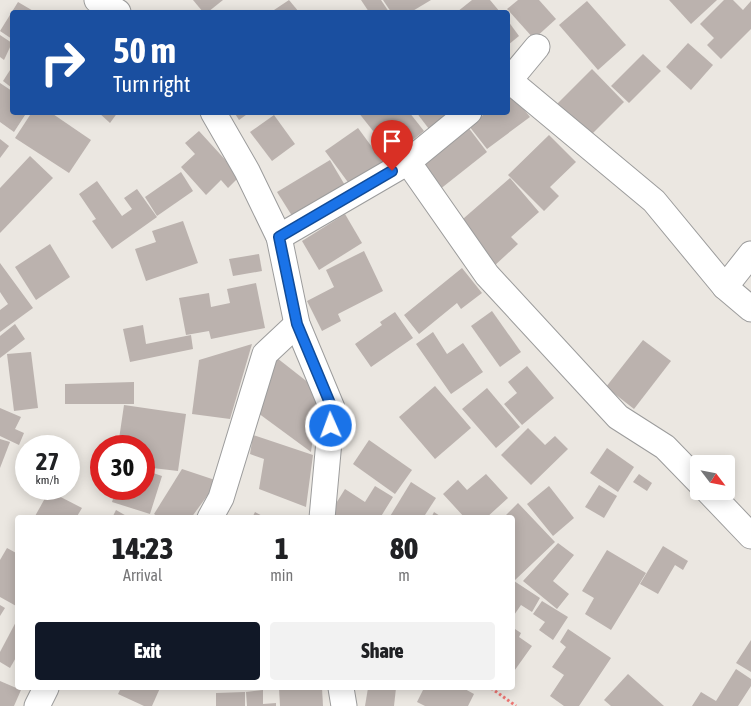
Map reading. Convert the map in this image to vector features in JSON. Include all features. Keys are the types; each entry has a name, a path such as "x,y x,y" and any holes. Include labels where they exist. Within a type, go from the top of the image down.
{"street":[{"path":"97,0 114,10"},
{"path":"510,79 537,47"},
{"path":"510,83 654,201 725,287 751,309"},
{"path":"215,115 248,172 279,237 297,324 332,408 322,515"},
{"path":"279,237 408,162 465,115"},
{"path":"408,162 488,275 618,417 665,447 690,473"},
{"path":"725,287 751,254"},
{"path":"212,515 221,498 264,354 297,324"},
{"path":"717,500 751,536"},
{"path":"37,706 45,690"},
{"path":"340,690 344,706"}],"path":[{"path":"494,690 516,706"}],"building":[{"path":"193,0 223,0 210,10 201,10"},
{"path":"289,0 297,10 274,10"},
{"path":"361,0 381,0 388,10 368,10"},
{"path":"383,0 431,0 414,10 390,10"},
{"path":"472,0 490,0 498,10 460,10"},
{"path":"518,0 539,0 556,19 534,39 510,10 507,9"},
{"path":"669,0 717,0 691,24"},
{"path":"724,0 733,0 743,10 751,1 751,29 721,59 707,45 714,38 700,24"},
{"path":"587,1 626,45 598,70 559,25"},
{"path":"18,2 32,10 13,10"},
{"path":"10,15 10,38 0,31"},
{"path":"510,24 519,36 510,43"},
{"path":"0,35 10,42 10,47 4,60 0,57"},
{"path":"688,43 713,65 691,90 666,67"},
{"path":"643,54 661,71 629,103 611,86"},
{"path":"592,69 624,102 588,138 555,106"},
{"path":"10,70 10,86 3,81"},
{"path":"0,83 10,90 10,115 25,115 14,132 0,122"},
{"path":"512,94 530,117 487,149 469,126 483,115 510,115 510,96"},
{"path":"30,115 54,115 91,140 69,173 15,138"},
{"path":"101,115 116,115 110,123"},
{"path":"236,115 246,115 239,120"},
{"path":"274,115 295,144 272,161 250,132"},
{"path":"360,115 411,115 424,131 393,156"},
{"path":"418,115 445,115 429,129"},
{"path":"468,127 487,152 439,190 420,165"},
{"path":"358,128 383,162 350,185 325,151"},
{"path":"199,131 240,176 228,188 221,180 206,195 181,167 195,154 185,143"},
{"path":"549,135 576,162 550,187 559,196 544,211 508,175"},
{"path":"0,139 9,146 0,158"},
{"path":"30,156 53,178 0,233 0,188"},
{"path":"330,160 346,187 294,219 277,192"},
{"path":"181,172 193,191 157,216 145,197"},
{"path":"510,178 539,212 511,237 518,244 493,267 456,225"},
{"path":"97,181 122,216 132,209 124,198 137,189 157,217 112,249 92,221 96,219 79,194"},
{"path":"345,214 362,243 319,270 302,241"},
{"path":"183,221 198,263 146,281 135,249 156,242 152,231"},
{"path":"50,244 70,277 36,300 15,267"},
{"path":"364,251 383,291 338,314 341,321 322,331 307,301 334,287 326,270"},
{"path":"259,254 262,271 233,276 229,259"},
{"path":"0,263 33,308 0,332 0,310 8,304 0,292"},
{"path":"462,268 482,293 461,309 457,303 419,334 404,315"},
{"path":"256,283 265,328 211,339 209,331 186,335 179,298 209,293 211,307 230,303 227,289"},
{"path":"492,311 521,352 500,367 471,326"},
{"path":"395,312 413,338 371,367 355,344 382,325 380,322"},
{"path":"15,324 25,339 0,358 0,336"},
{"path":"143,325 146,344 191,335 193,349 130,362 123,329"},
{"path":"433,332 447,354 463,343 483,372 451,394 416,344"},
{"path":"643,340 671,361 634,409 606,387"},
{"path":"252,344 230,419 192,414 199,360"},
{"path":"31,352 38,408 14,411 7,354"},
{"path":"277,358 319,391 311,452 258,413"},
{"path":"527,366 554,398 522,425 504,404 517,393 508,382"},
{"path":"134,382 134,404 65,404 65,384"},
{"path":"435,386 471,428 435,459 399,417"},
{"path":"487,388 520,427 496,448 462,409"},
{"path":"124,405 186,414 178,471 155,468 155,435 120,435"},
{"path":"0,408 21,417 15,429 24,433 23,435 15,435 15,443 0,436"},
{"path":"528,428 545,445 555,436 568,449 531,485 501,455"},
{"path":"253,435 313,455 306,507 259,489 264,459 250,454"},
{"path":"0,439 10,442 0,468"},
{"path":"369,440 412,470 395,494 353,464"},
{"path":"607,448 634,467 618,492 590,473"},
{"path":"182,469 218,481 193,515 154,514"},
{"path":"155,474 162,476 155,498"},
{"path":"486,474 508,498 489,515 462,515 443,494 458,480 467,490"},
{"path":"639,474 652,483 647,491 633,482"},
{"path":"411,482 436,498 425,515 391,515"},
{"path":"599,485 617,496 604,518 585,507"},
{"path":"375,486 393,497 382,515 333,515 330,513 345,489 365,502"},
{"path":"549,486 574,518 553,536 527,504"},
{"path":"44,500 66,500 82,508 78,515 36,515"},
{"path":"113,500 154,500 150,514 112,502"},
{"path":"518,503 555,542 515,580 515,515 506,515"},
{"path":"116,510 125,515 114,515"},
{"path":"558,543 574,555 553,581 569,594 557,609 523,581"},
{"path":"663,546 688,561 683,570 675,565 658,594 640,584"},
{"path":"7,548 15,552 15,605 0,597 0,560"},
{"path":"607,550 646,573 611,630 585,614 594,598 582,591"},
{"path":"515,582 540,598 532,612 521,605 515,614"},
{"path":"542,601 568,617 553,640 539,630 545,622 533,614"},
{"path":"0,605 5,608 0,616"},
{"path":"15,624 15,659 10,668 0,662 0,652"},
{"path":"515,629 521,633 519,637 532,646 515,670"},
{"path":"568,629 611,658 579,706 564,706 550,696 564,675 552,667 566,647 560,642"},
{"path":"751,640 751,672 736,663"},
{"path":"736,669 751,679 751,686 738,706 692,706 701,692 716,701"},
{"path":"628,674 664,706 611,706 604,700"},
{"path":"0,681 15,687 15,690 21,690 14,706 0,706"},
{"path":"120,690 159,690 152,706 144,706 118,694"},
{"path":"263,690 263,704 276,703 276,706 247,706 246,692"},
{"path":"279,690 322,690 323,706 280,706"},
{"path":"368,690 396,690 394,706 365,706"},
{"path":"423,690 467,690 474,694 468,706 425,706 417,702"},
{"path":"245,692 245,706 216,706 216,693"}],"route":[{"path":"331,426 332,408 297,324 279,237 392,171"}]}
